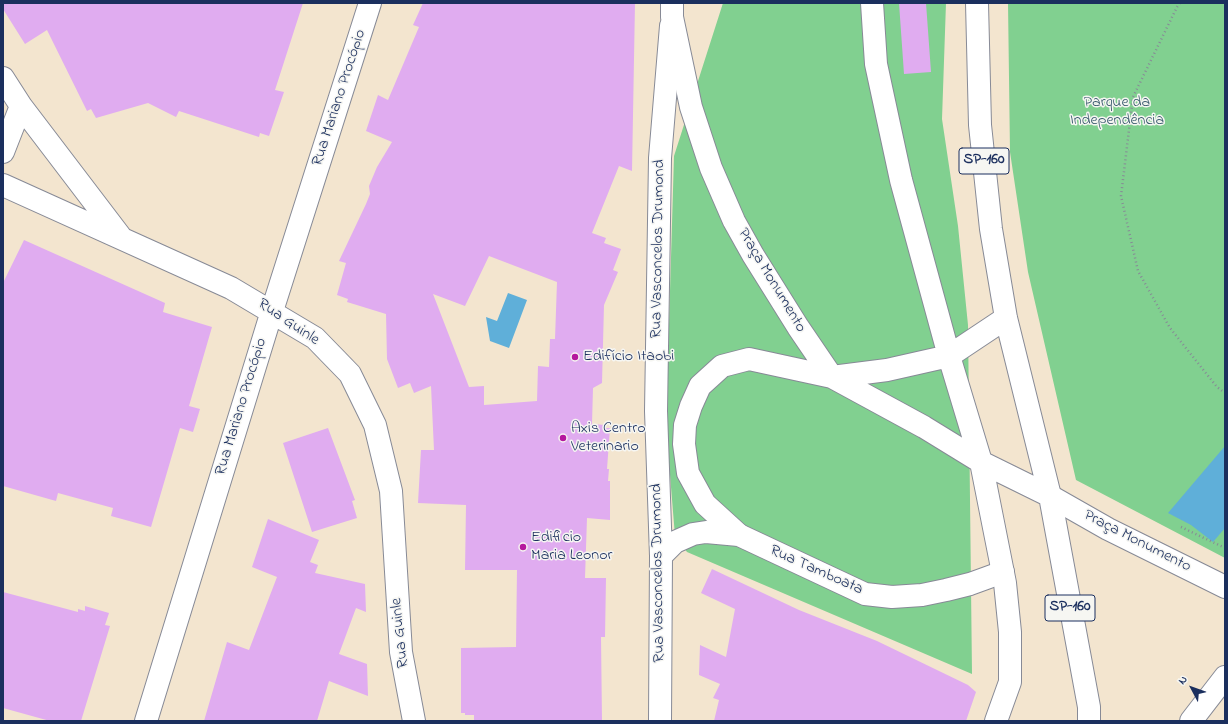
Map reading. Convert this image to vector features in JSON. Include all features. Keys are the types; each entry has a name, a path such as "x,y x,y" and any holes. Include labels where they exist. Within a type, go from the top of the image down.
{"main road":[{"name":"Rua Mariano Procópio","path":"146,721 272,311 370,3"},
{"path":"872,3 876,64 899,172 949,356 981,462 1003,572 1010,632 1010,682 996,721"},
{"name":"SP-160","path":"977,3 980,125 992,229 1006,318 1050,496 1089,707 1089,721"},
{"name":"Praça Monumento","path":"672,10 691,107 714,175 734,221 753,255 798,327 832,376 924,427 981,462 1050,496 1108,529 1217,583"},
{"name":"Rua Vasconcelos Drumond","path":"660,721 661,556 656,411 660,158 672,10"},
{"path":"3,78 21,106 122,238"},
{"path":"3,152 21,106"},
{"name":"Rua Guinle","path":"3,185 231,288 272,311 315,338 350,374 375,425 391,491 401,652 414,721"},
{"path":"739,535 705,504 688,473 684,444 685,425 691,406 700,386 722,366 749,359 832,376 887,370 949,356 1006,318"},
{"name":"Rua Tamboata","path":"661,556 674,542 693,534 706,532 739,535 865,594 892,597 922,595 970,584 1003,572"},
{"path":"1191,721 1225,677"}],"path":[{"path":"1180,3 1133,97 1121,196 1138,271 1170,328 1217,387 1225,393"},
{"path":"1181,527 1225,548"}],"green space":[{"path":"723,3 946,3 942,119 958,226 968,325 972,674 687,552 675,536 666,426 674,156"},
{"name":"Parque da Independência","path":"1008,3 1225,3 1225,558 1076,480 1028,272 1010,152"}],"water":[{"path":"508,293 527,300 509,348 490,341 486,317 497,321"},
{"path":"1225,446 1225,528 1213,542 1191,525 1168,513"}],"building":[{"path":"3,3 303,3 275,90 284,92 269,136 260,133 259,137 179,111 176,117 148,103 96,118 91,109 87,111 47,30 25,44 3,9"},
{"path":"423,3 635,3 632,171 619,166 592,233 606,238 604,243 621,249 613,270 618,272 604,305 602,383 593,388 592,424 605,425 605,428 610,428 607,469 609,469 608,481 610,481 610,520 587,518 585,578 606,578 605,637 601,637 602,721 474,721 474,715 465,715 465,713 461,713 461,648 516,647 517,570 465,570 466,505 418,503 421,450 434,450 431,386 414,393 410,383 398,388 387,359 386,314 347,302 348,299 337,295 346,263 339,261 366,204 370,194 369,186 377,167 392,142 366,131 378,95 388,100 419,27 413,25","holes":["489,256 557,282 555,339 550,339 549,367 538,366 537,401 484,405 484,386 469,387 433,294 465,306"]},
{"path":"899,3 926,3 931,72 904,74"},
{"path":"24,240 165,303 163,312 212,327 189,406 200,409 193,432 180,428 151,527 111,516 113,508 58,493 56,501 3,486 3,283"},
{"path":"328,428 355,500 352,501 357,518 312,532 283,443"},
{"path":"268,519 319,540 310,562 318,565 315,573 365,584 366,612 356,608 339,654 367,664 368,696 329,681 317,721 204,721 227,642 249,650 277,577 252,567"},
{"path":"712,569 799,610 877,641 968,685 976,692 966,721 714,721 719,700 713,698 720,684 699,675 700,645 726,657 735,609 701,593"},
{"path":"3,592 78,612 78,609 85,611 85,606 109,613 105,625 110,626 81,721 50,721 3,708"}],"place":[{"name":"Edifício Itaobi","path":"575,357"},
{"name":"Axis Centro Veterinario","path":"563,438"},
{"name":"Edificio Maria Leonor","path":"523,547"}]}
